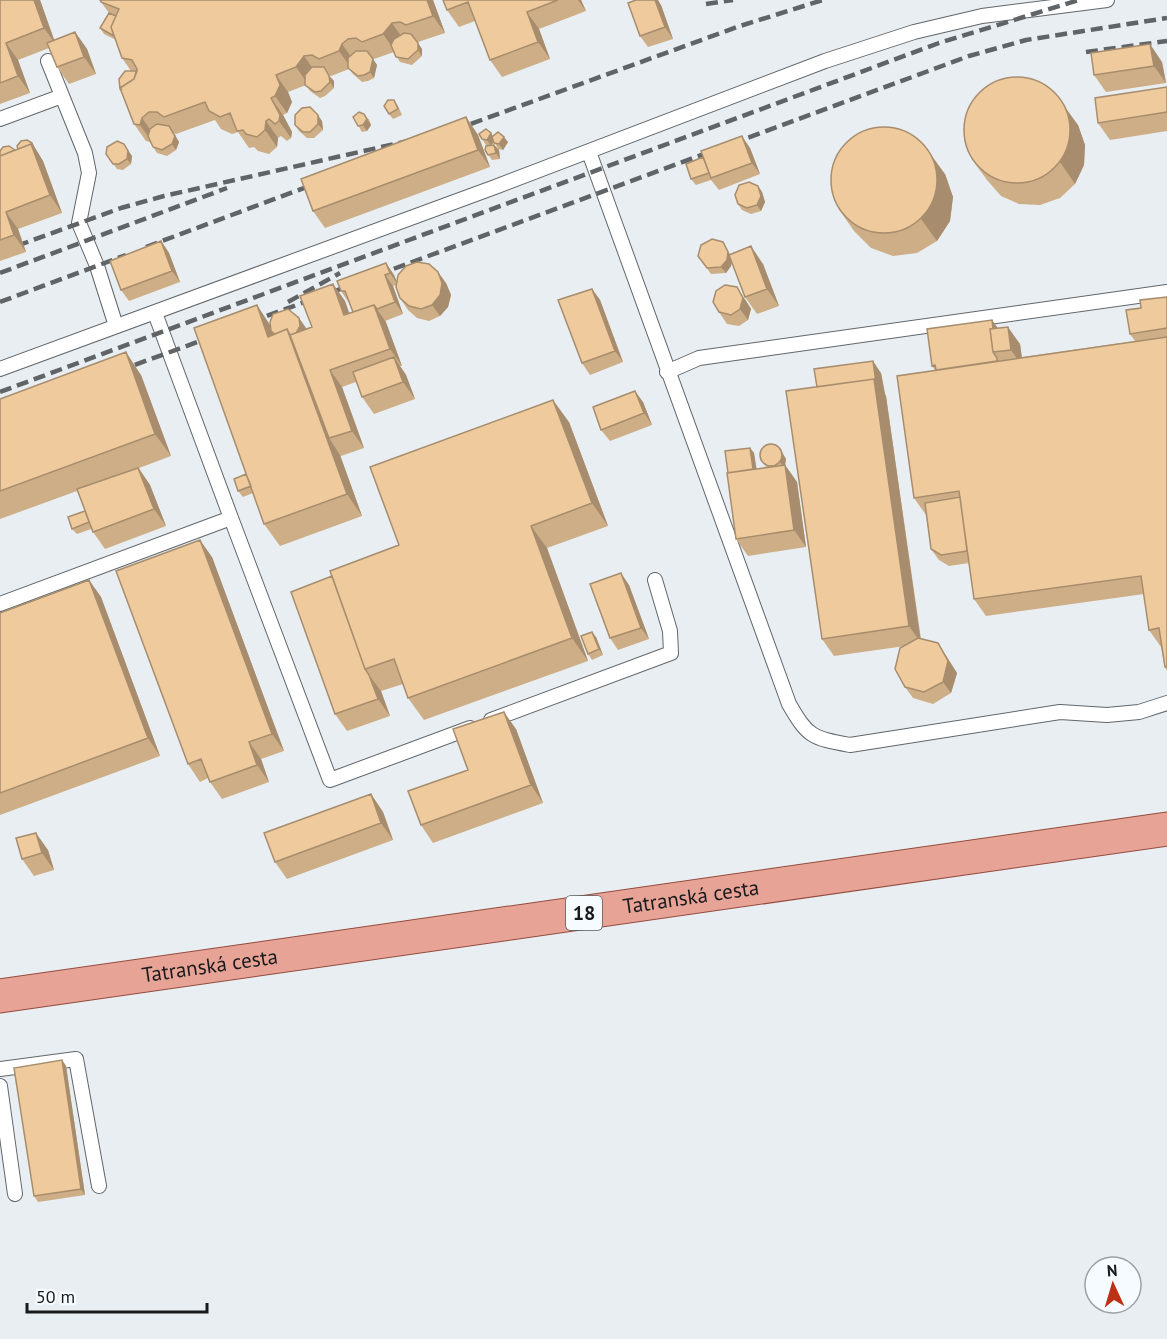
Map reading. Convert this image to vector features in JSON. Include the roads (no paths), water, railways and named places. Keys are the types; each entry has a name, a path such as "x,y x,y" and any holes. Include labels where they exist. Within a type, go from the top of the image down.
{"main road":[{"name":"Tatranská cesta","path":"0,996 1167,829"}],"lane":[{"path":"990,0 992,15"},
{"path":"0,369 589,152 825,61 914,32 992,15 1107,0"},
{"path":"48,62 85,153 89,173 79,223 116,326"},
{"path":"0,119 62,96"},
{"path":"589,152 789,704 804,730 826,740 850,745 1060,712 1107,715 1139,712 1167,703"},
{"path":"667,372 699,358 1167,292"},
{"path":"155,312 330,780 671,653 670,632 655,580"},
{"path":"0,604 231,519"},
{"path":"0,1069 76,1059 99,1186"},
{"path":"0,1086 15,1194"}],"railway":[{"path":"706,4 733,0"},
{"path":"454,130 740,26 823,0"},
{"path":"0,392 939,43 1079,0"},
{"path":"377,275 969,56 1026,40 1167,18"},
{"path":"1086,52 1167,41"},
{"path":"0,252 121,208 164,196 408,141"},
{"path":"146,247 320,182"},
{"path":"0,273 227,188"},
{"path":"0,302 126,255"},
{"path":"288,302 340,273"},
{"path":"250,322 354,284"},
{"path":"118,371 214,336"}]}
